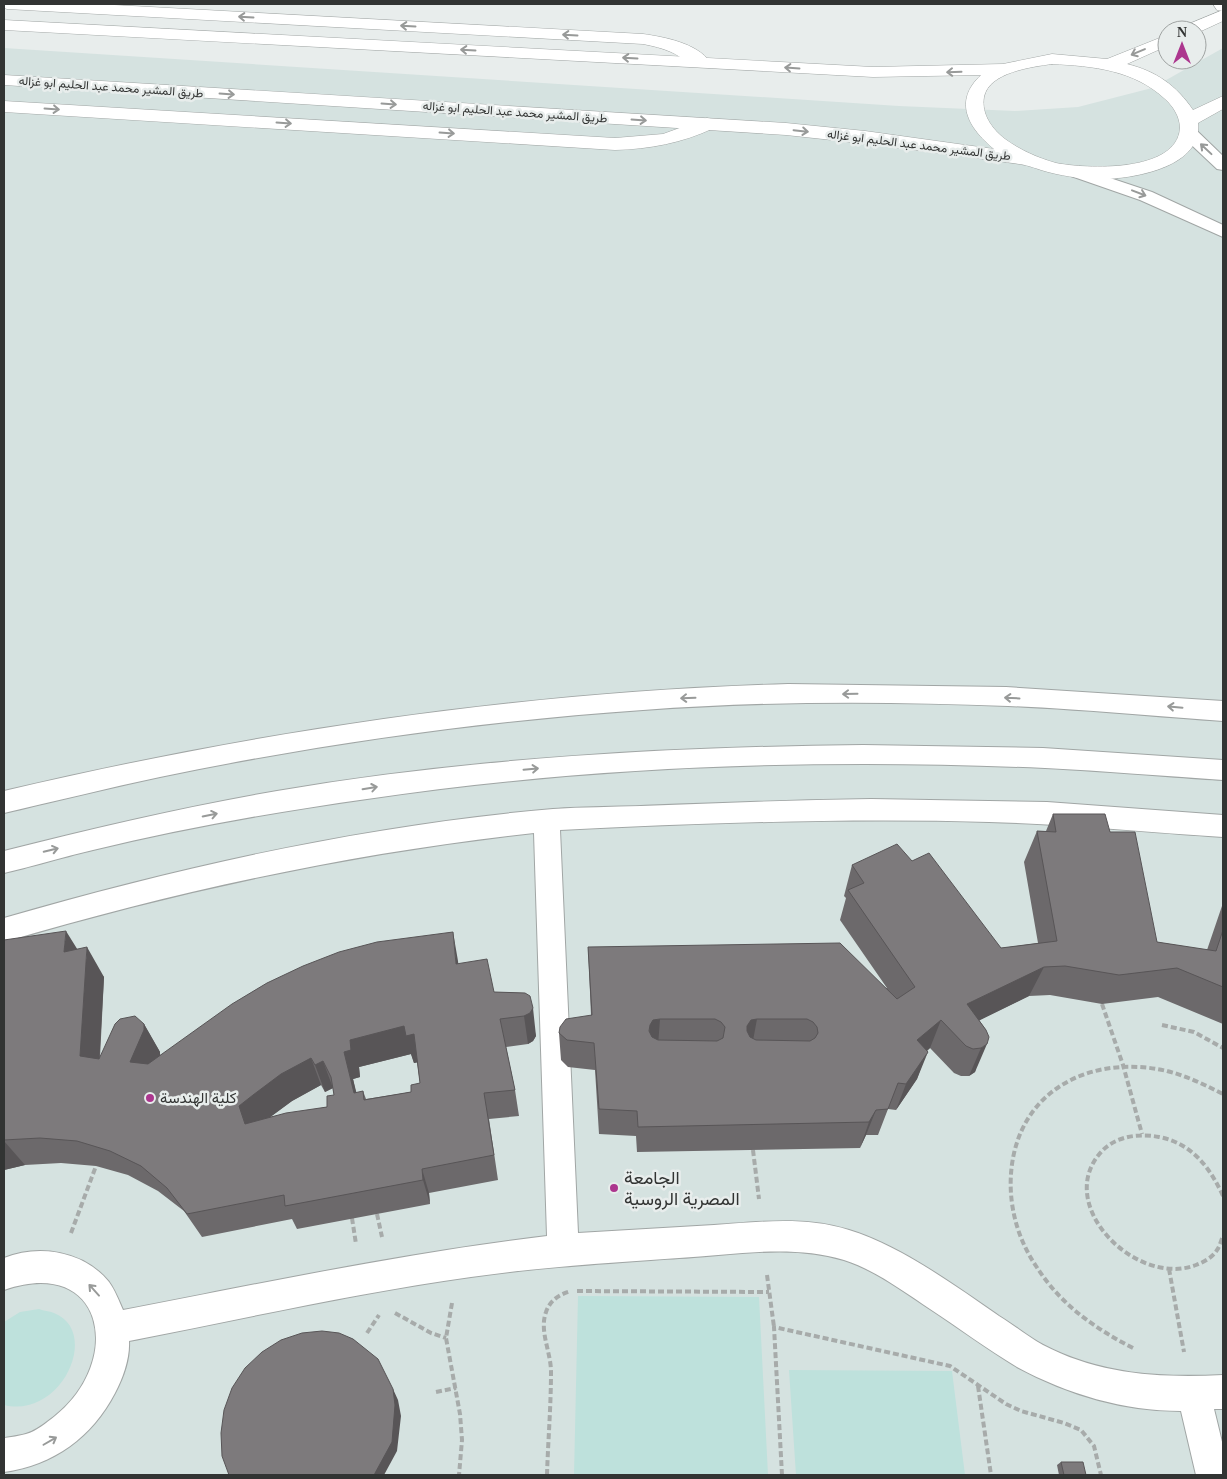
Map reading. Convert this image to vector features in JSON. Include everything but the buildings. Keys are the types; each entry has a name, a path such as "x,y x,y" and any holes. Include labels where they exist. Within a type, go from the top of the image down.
{"street":[{"path":"7,4 643,38 677,47 700,62"},
{"path":"1207,23 1223,16"},
{"path":"4,25 873,72 943,72 1003,69 1026,62 1052,59 1081,60 1109,65 1154,81 1171,93 1183,106 1189,127"},
{"path":"1109,65 1157,44"},
{"path":"1003,69 989,78 979,88 974,99 974,112 980,125 990,137 1006,149 1050,167 1077,172 1104,173 1129,171 1152,166 1170,157 1182,146 1189,127 1223,102"},
{"name":"طريق المشير محمد عبد الحليم ابو غزاله","path":"4,80 707,124 865,137 1026,158"},
{"path":"4,106 615,144 641,144 666,140 689,133 707,124"}],"lane":[{"path":"1189,127 1223,165"},
{"path":"1077,172 1146,196 1223,232"},
{"path":"4,802 122,775 334,736 531,709 645,700 759,695 873,694 1052,700 1223,711"},
{"path":"4,862 150,827 278,802 404,783 529,769 653,760 905,754 1034,757 1223,770"},
{"path":"4,930 93,903 268,862 364,844 547,820 806,810 914,809 1097,816 1223,826"},
{"path":"547,820 563,1250"},
{"path":"113,1328 391,1274 470,1261 563,1250 763,1236 828,1240 850,1246 893,1266 1031,1356 1070,1373 1112,1386 1153,1393 1208,1394 1213,1475"},
{"path":"4,1274 24,1268 42,1266 58,1268 79,1275 95,1289 107,1307 113,1328 113,1350 108,1370 99,1391 85,1411 50,1442 29,1450 4,1456"}],"path":[{"path":"1102,1004 1123,1066 1142,1134"},
{"path":"1162,1025 1194,1032 1223,1048"},
{"path":"1142,1351 1116,1341 1084,1321 1057,1295 1035,1266 1020,1234 1011,1203 1010,1172 1016,1143 1027,1118 1045,1097 1068,1080 1094,1070 1123,1066 1144,1066 1174,1072 1210,1086 1223,1094"},
{"path":"1223,1196 1215,1176 1195,1154 1169,1139 1142,1134 1122,1138 1106,1147 1094,1160 1088,1179 1088,1198 1095,1219 1108,1238 1126,1254 1147,1265 1169,1270 1195,1266 1216,1251 1223,1236"},
{"path":"753,1150 760,1201"},
{"path":"84,1200 96,1166"},
{"path":"376,1214 381,1232"},
{"path":"352,1218 355,1237"},
{"path":"459,1475 462,1440 456,1388 446,1338 453,1301 470,1261"},
{"path":"1169,1270 1208,1394"},
{"path":"547,1475 551,1370 543,1322 546,1310 560,1294 571,1291 769,1292"},
{"path":"367,1333 376,1319"},
{"path":"782,1475 774,1327 942,1364 958,1370 992,1396 1021,1411 1064,1423 1081,1430 1094,1446 1101,1475"},
{"path":"978,1385 991,1475"},
{"path":"436,1392 456,1388"}],"shaded area":[{"path":"4,48 899,106 1015,111 1078,107 1152,88 1184,70 1207,70 1207,57 1223,48 1223,1475 4,1475"},
{"path":"578,1296 759,1297 768,1475 574,1475"},
{"path":"39,1309 54,1313 68,1323 74,1337 74,1354 68,1371 58,1387 43,1399 25,1406 4,1405 4,1322 20,1312"},
{"path":"789,1370 952,1371 965,1475 796,1475"}],"place":[{"name":"كلية الهندسة","path":"150,1098"},
{"name":"الجامعة المصرية الروسية","path":"614,1188"}]}
